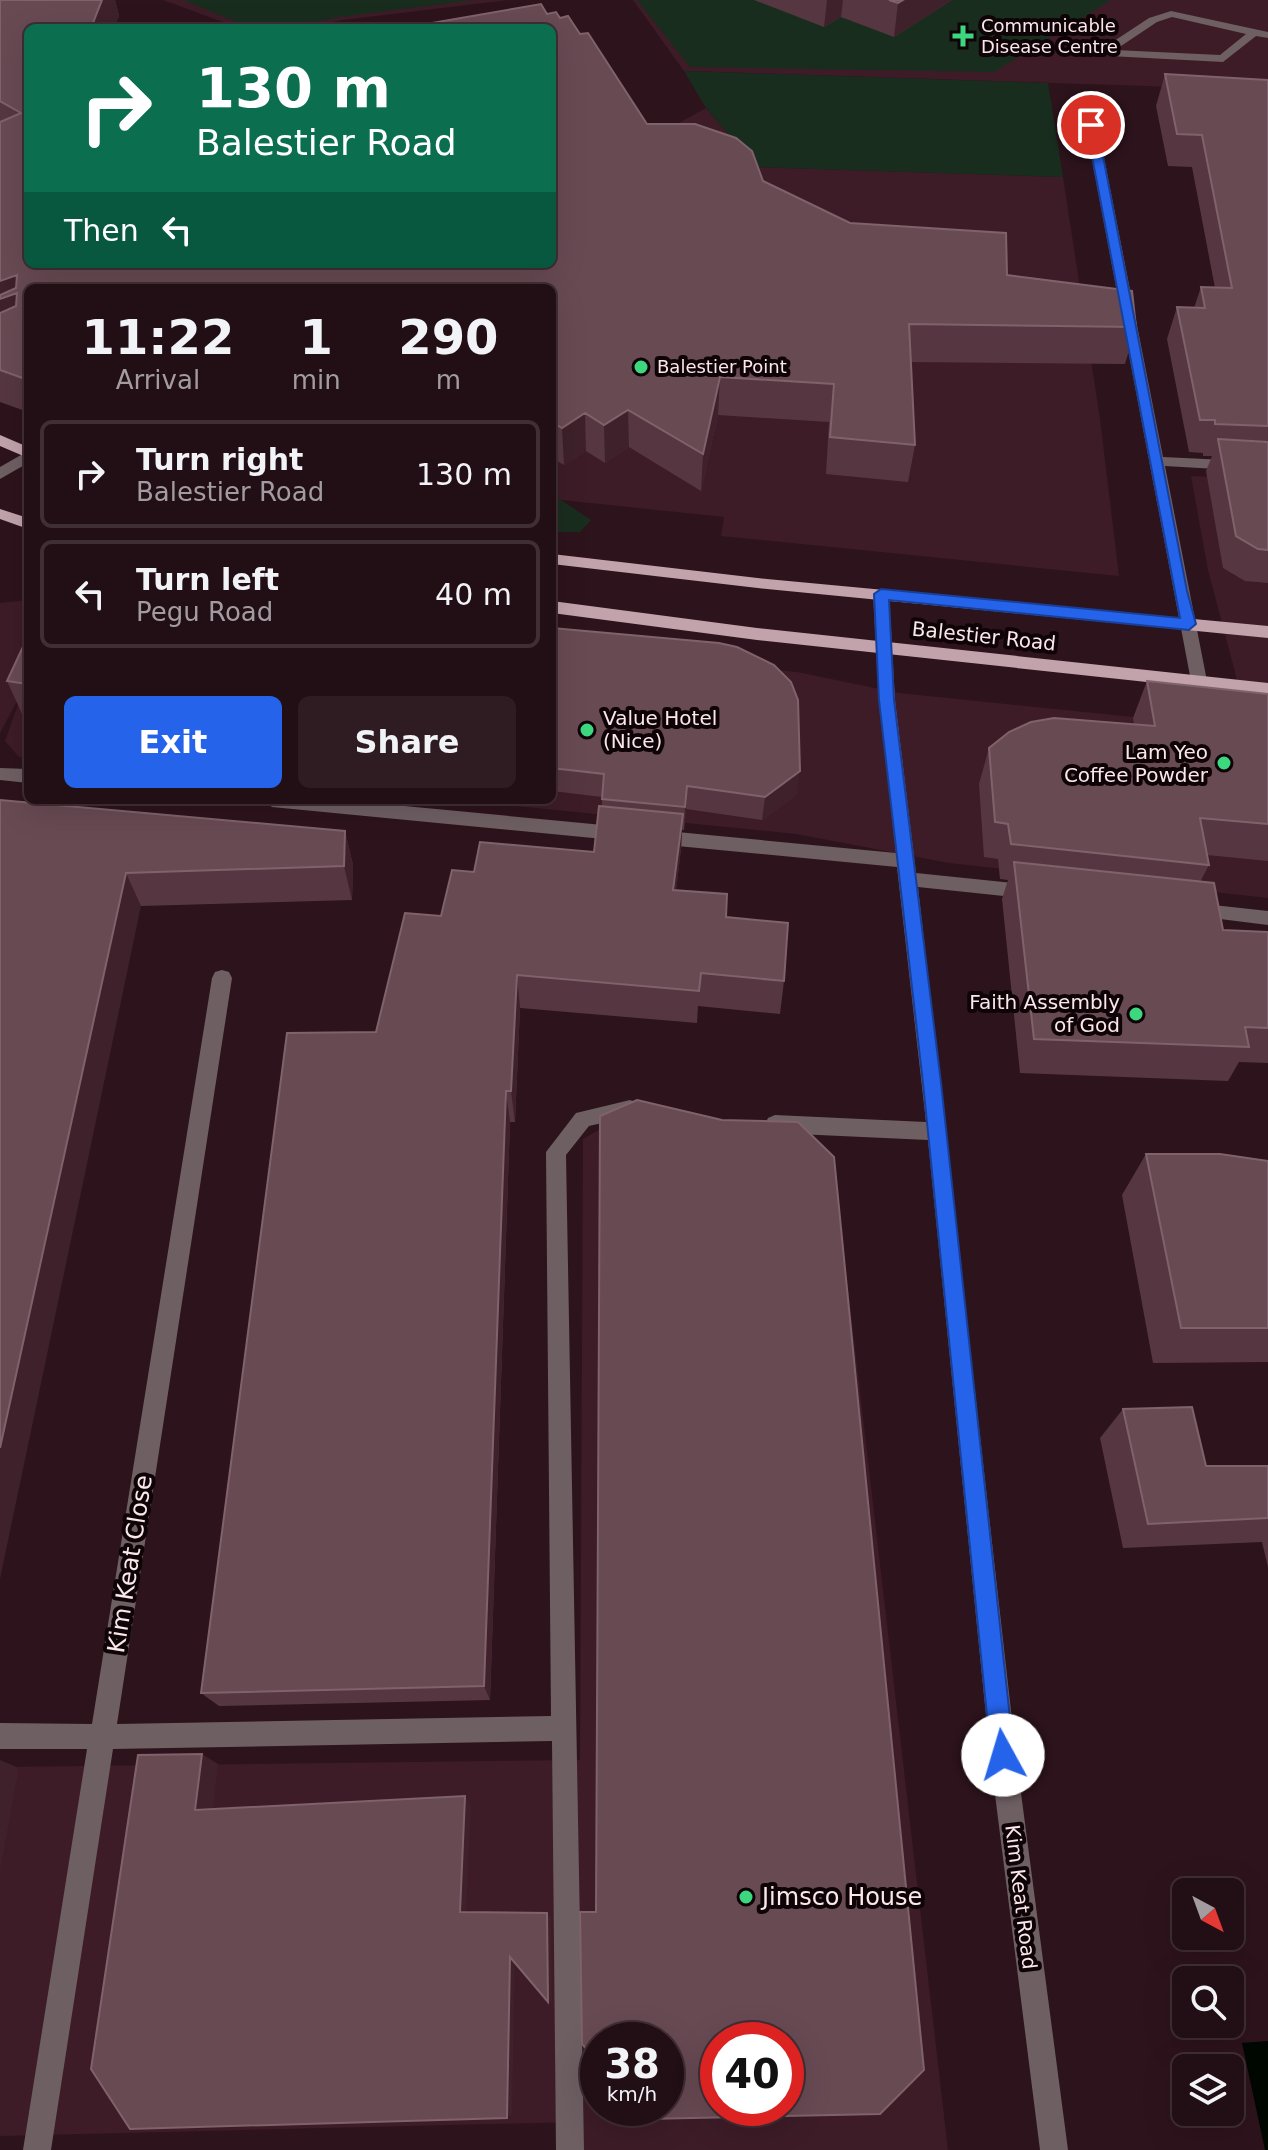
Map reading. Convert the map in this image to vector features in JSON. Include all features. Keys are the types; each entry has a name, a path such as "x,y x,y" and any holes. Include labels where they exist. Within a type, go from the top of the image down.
{"main road":[{"path":"0,440 24,452"},
{"path":"0,514 24,523"},
{"name":"Balestier Road","path":"556,559 1268,632"},
{"name":"Balestier Road","path":"556,607 1268,689"}],"street":[{"path":"1253,33 1223,59 1109,53 1109,49 1153,20 1171,14 1268,35"},
{"path":"1087,102 1199,681"},
{"path":"0,474 24,457"},
{"path":"1157,461 1268,467"},
{"name":"Kim Keat Road","path":"881,594 887,700 1006,1787 1054,2150"},
{"path":"0,774 24,776"},
{"path":"308,804 908,870 1054,895"},
{"path":"1176,908 1268,918"},
{"name":"Kim Keat Close","path":"37,2150 222,978"},
{"path":"570,2150 556,1152 583,1119 650,1105"},
{"path":"761,1124 935,1131"},
{"path":"0,1736 102,1738 564,1728"}],"shaded area":[{"path":"163,0 508,0 323,24 228,24"},
{"name":"Communicable Disease Centre","path":"633,0 1268,0 1268,90 684,71"},
{"path":"706,108 757,167 1063,177 1100,419 1119,576 721,536 724,517 556,499 556,284 247,284 491,268 556,268 556,191"},
{"path":"1191,476 1268,479 1268,898 949,863 796,834 495,804 556,804 556,649 797,672 899,693 1250,729 1208,570"},
{"path":"24,600 24,688 0,733 0,603"},
{"path":"24,688 24,758 19,757 5,741"},
{"path":"607,1125 833,1159 948,2150 576,2150 576,2122 0,2136 0,1767 580,1760 583,1139"},
{"path":"1268,2041 1268,2150 1265,2150 1242,2043"}],"green space":[{"path":"183,0 475,0 307,24 242,24"},
{"path":"637,0 1111,0 994,72 690,67"},
{"path":"684,71 1048,83 1063,177 757,167 706,108"},
{"path":"556,497 591,520 580,532 556,532"}],"building":[{"path":"0,0 102,0 93,24 24,24 24,268 556,268 556,24 426,24 541,4 547,14 556,12 560,18 568,16 580,34 588,33 647,124 695,124 736,138 752,151 763,181 850,223 1006,233 1007,275 1132,291 1136,327 909,324 915,445 830,437 834,384 720,377 703,454 628,410 604,425 585,413 562,428 556,424 556,284 24,284 24,379 0,370 0,313 16,306 17,293 0,299 0,295 16,288 17,275 0,281 0,122 21,113 0,101"},
{"path":"1165,74 1268,80 1268,426 1215,424 1215,420 1200,420 1177,307 1205,308 1201,287 1232,288 1202,135 1177,134"},
{"path":"1218,439 1268,442 1268,550 1258,549 1236,536"},
{"path":"556,628 737,647 774,665 791,682 798,700 800,771 765,797 687,786 685,807 602,799 604,774 556,768"},
{"path":"24,645 24,683 7,681"},
{"path":"1147,681 1268,694 1268,824 1200,818 1209,865 1011,844 1008,824 995,822 989,748 1009,732 1031,722 1054,718 1155,726"},
{"path":"0,800 345,831 344,866 126,873 0,1448"},
{"path":"599,806 683,814 673,890 727,894 726,917 788,923 784,981 701,973 699,991 517,975 511,1091 506,1091 484,1686 201,1693 287,1033 376,1032 405,913 441,916 452,870 474,872 480,842 594,852"},
{"name":"Faith Assembly of God","path":"1014,862 1214,883 1223,930 1268,932 1268,1028 1245,1027 1249,1047 1034,1039"},
{"path":"637,1100 722,1120 798,1122 834,1157 924,2070 880,2114 804,2116 804,2022 700,2022 700,2118 684,2118 684,2022 582,2022 580,1912 596,1912 600,1116"},
{"path":"1146,1154 1220,1154 1268,1161 1268,1328 1181,1328"},
{"path":"1192,1407 1206,1466 1268,1466 1268,1518 1148,1524 1123,1409"},
{"path":"202,1754 195,1810 465,1796 460,1912 547,1913 548,2002 510,1957 507,2118 130,2129 91,2069 138,1755"}],"place":[{"name":"Communicable Disease Centre","path":"963,36"},
{"name":"Balestier Point","path":"641,367"},
{"name":"Value Hotel (Nice)","path":"587,730"},
{"name":"Lam Yeo Coffee Powder","path":"1224,763"},
{"name":"Faith Assembly of God","path":"1136,1014"},
{"name":"Jimsco House","path":"746,1897"}],"route":[{"path":"1003,1755 932,1083 887,700 881,594 1189,624 1180,591 1091,125"}]}
